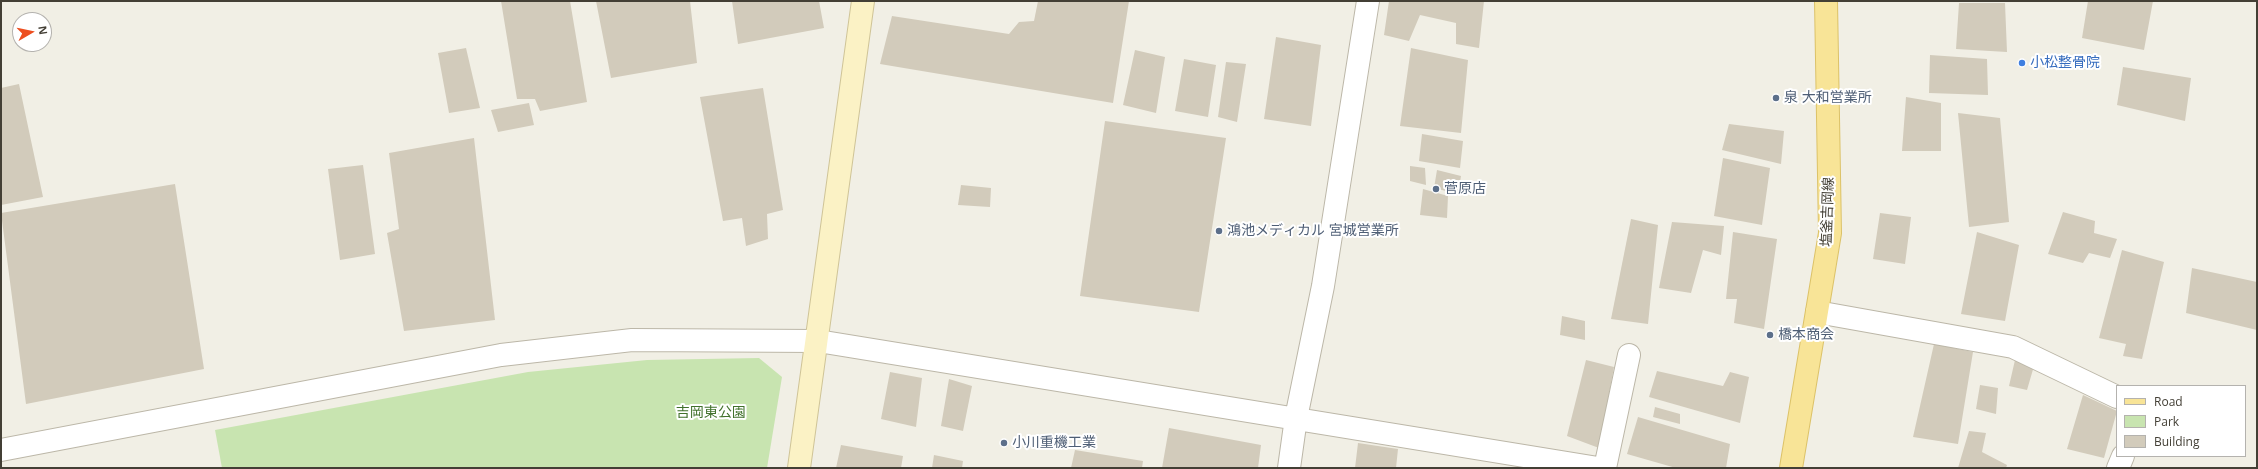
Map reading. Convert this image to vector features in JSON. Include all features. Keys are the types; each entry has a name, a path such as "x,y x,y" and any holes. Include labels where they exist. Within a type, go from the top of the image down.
{"main road":[{"name":"塩釜吉岡線","path":"1790,468 1830,233 1826,1"}],"street":[{"path":"799,468 818,341 863,1"},
{"path":"1289,468 1296,418 1323,286 1368,1"},
{"path":"1817,312 2013,347 2116,397"},
{"path":"1,450 501,355 632,340 818,341 1598,468"},
{"path":"1605,468 1629,355"},
{"path":"2118,468 2123,457"}],"green space":[{"name":"吉岡東公園","path":"759,358 782,377 767,468 222,468 215,430 528,372 647,360"}],"building":[{"path":"501,1 570,1 587,102 540,111 535,99 517,99"},
{"path":"596,1 690,1 697,63 611,78"},
{"path":"732,1 819,1 824,28 738,44"},
{"path":"1038,1 1129,1 1113,103 880,64 892,16 1009,34 1019,22 1034,21"},
{"path":"1389,1 1484,1 1479,48 1456,44 1456,23 1420,15 1409,41 1384,35"},
{"path":"2088,1 2153,1 2144,50 2082,38"},
{"path":"1959,3 2005,3 2007,52 1956,49"},
{"path":"1276,37 1321,45 1311,126 1264,119"},
{"path":"466,48 480,108 449,113 438,53"},
{"path":"1411,48 1468,60 1461,133 1400,126"},
{"path":"1135,50 1165,57 1156,113 1123,105"},
{"path":"1930,55 1987,59 1988,95 1929,93"},
{"path":"1184,59 1216,65 1208,117 1175,111"},
{"path":"1226,62 1246,64 1237,122 1218,117"},
{"path":"2123,67 2191,78 2185,121 2117,105"},
{"path":"19,84 43,197 1,205 1,88"},
{"path":"763,88 783,210 767,214 768,239 746,246 742,218 723,221 700,97"},
{"path":"1906,97 1941,103 1941,151 1902,151"},
{"path":"529,103 534,125 498,132 491,110"},
{"path":"1958,113 2000,118 2009,222 1969,227"},
{"path":"1105,121 1226,138 1199,312 1080,296"},
{"path":"1729,124 1784,131 1781,164 1722,150"},
{"path":"1422,134 1463,141 1460,168 1419,161"},
{"path":"474,138 495,320 404,331 387,233 399,229 389,153"},
{"path":"1723,158 1770,168 1762,225 1714,216"},
{"path":"363,165 375,254 340,260 328,169"},
{"path":"1410,166 1425,168 1426,185 1410,181"},
{"path":"1437,170 1461,176 1458,194 1434,188"},
{"path":"175,184 204,369 26,404 1,213"},
{"path":"961,185 991,188 990,207 958,205"},
{"path":"1423,189 1448,196 1447,218 1420,215"},
{"path":"2063,212 2095,221 2094,233 2117,239 2110,258 2089,253 2083,263 2048,254"},
{"path":"1880,213 1911,217 1905,264 1873,259"},
{"path":"1631,219 1658,225 1648,324 1611,319"},
{"path":"1672,222 1724,226 1721,255 1703,250 1691,293 1659,288"},
{"path":"1733,232 1777,239 1764,329 1734,323 1737,299 1726,299"},
{"path":"1977,232 2019,245 2005,321 1961,314"},
{"path":"2122,250 2164,262 2142,359 2123,356 2126,344 2099,338"},
{"path":"2192,268 2257,282 2257,330 2186,313"},
{"path":"1562,316 1585,321 1585,340 1560,335"},
{"path":"1934,344 1973,352 1958,444 1913,437"},
{"path":"1586,360 1614,367 1599,448 1567,436"},
{"path":"2015,360 2034,366 2027,390 2009,386"},
{"path":"1657,371 1723,386 1730,372 1749,377 1740,423 1649,397"},
{"path":"890,372 922,378 916,427 881,419"},
{"path":"949,379 972,386 963,431 941,426"},
{"path":"1980,385 1998,388 1996,414 1976,409"},
{"path":"2083,395 2116,411 2104,458 2067,449"},
{"path":"1655,407 1680,414 1680,424 1653,417"},
{"path":"1638,417 1730,444 1726,468 1676,468 1627,454"},
{"path":"1169,428 1261,445 1258,468 1162,468"},
{"path":"1969,431 1986,433 1982,452 2007,465 2006,468 1958,468"},
{"path":"1358,443 1398,449 1396,468 1355,468"},
{"path":"841,445 903,456 901,468 836,468"},
{"path":"1075,450 1143,461 1142,468 1071,468"},
{"path":"934,455 963,461 962,468 932,468"}],"place":[{"name":"小松整骨院","path":"2022,63"},
{"name":"泉 大和営業所","path":"1776,98"},
{"name":"菅原店","path":"1436,189"},
{"name":"鴻池メディカル 宮城営業所","path":"1219,231"},
{"name":"橋本商会","path":"1770,335"},
{"name":"小川重機工業","path":"1004,443"}]}
